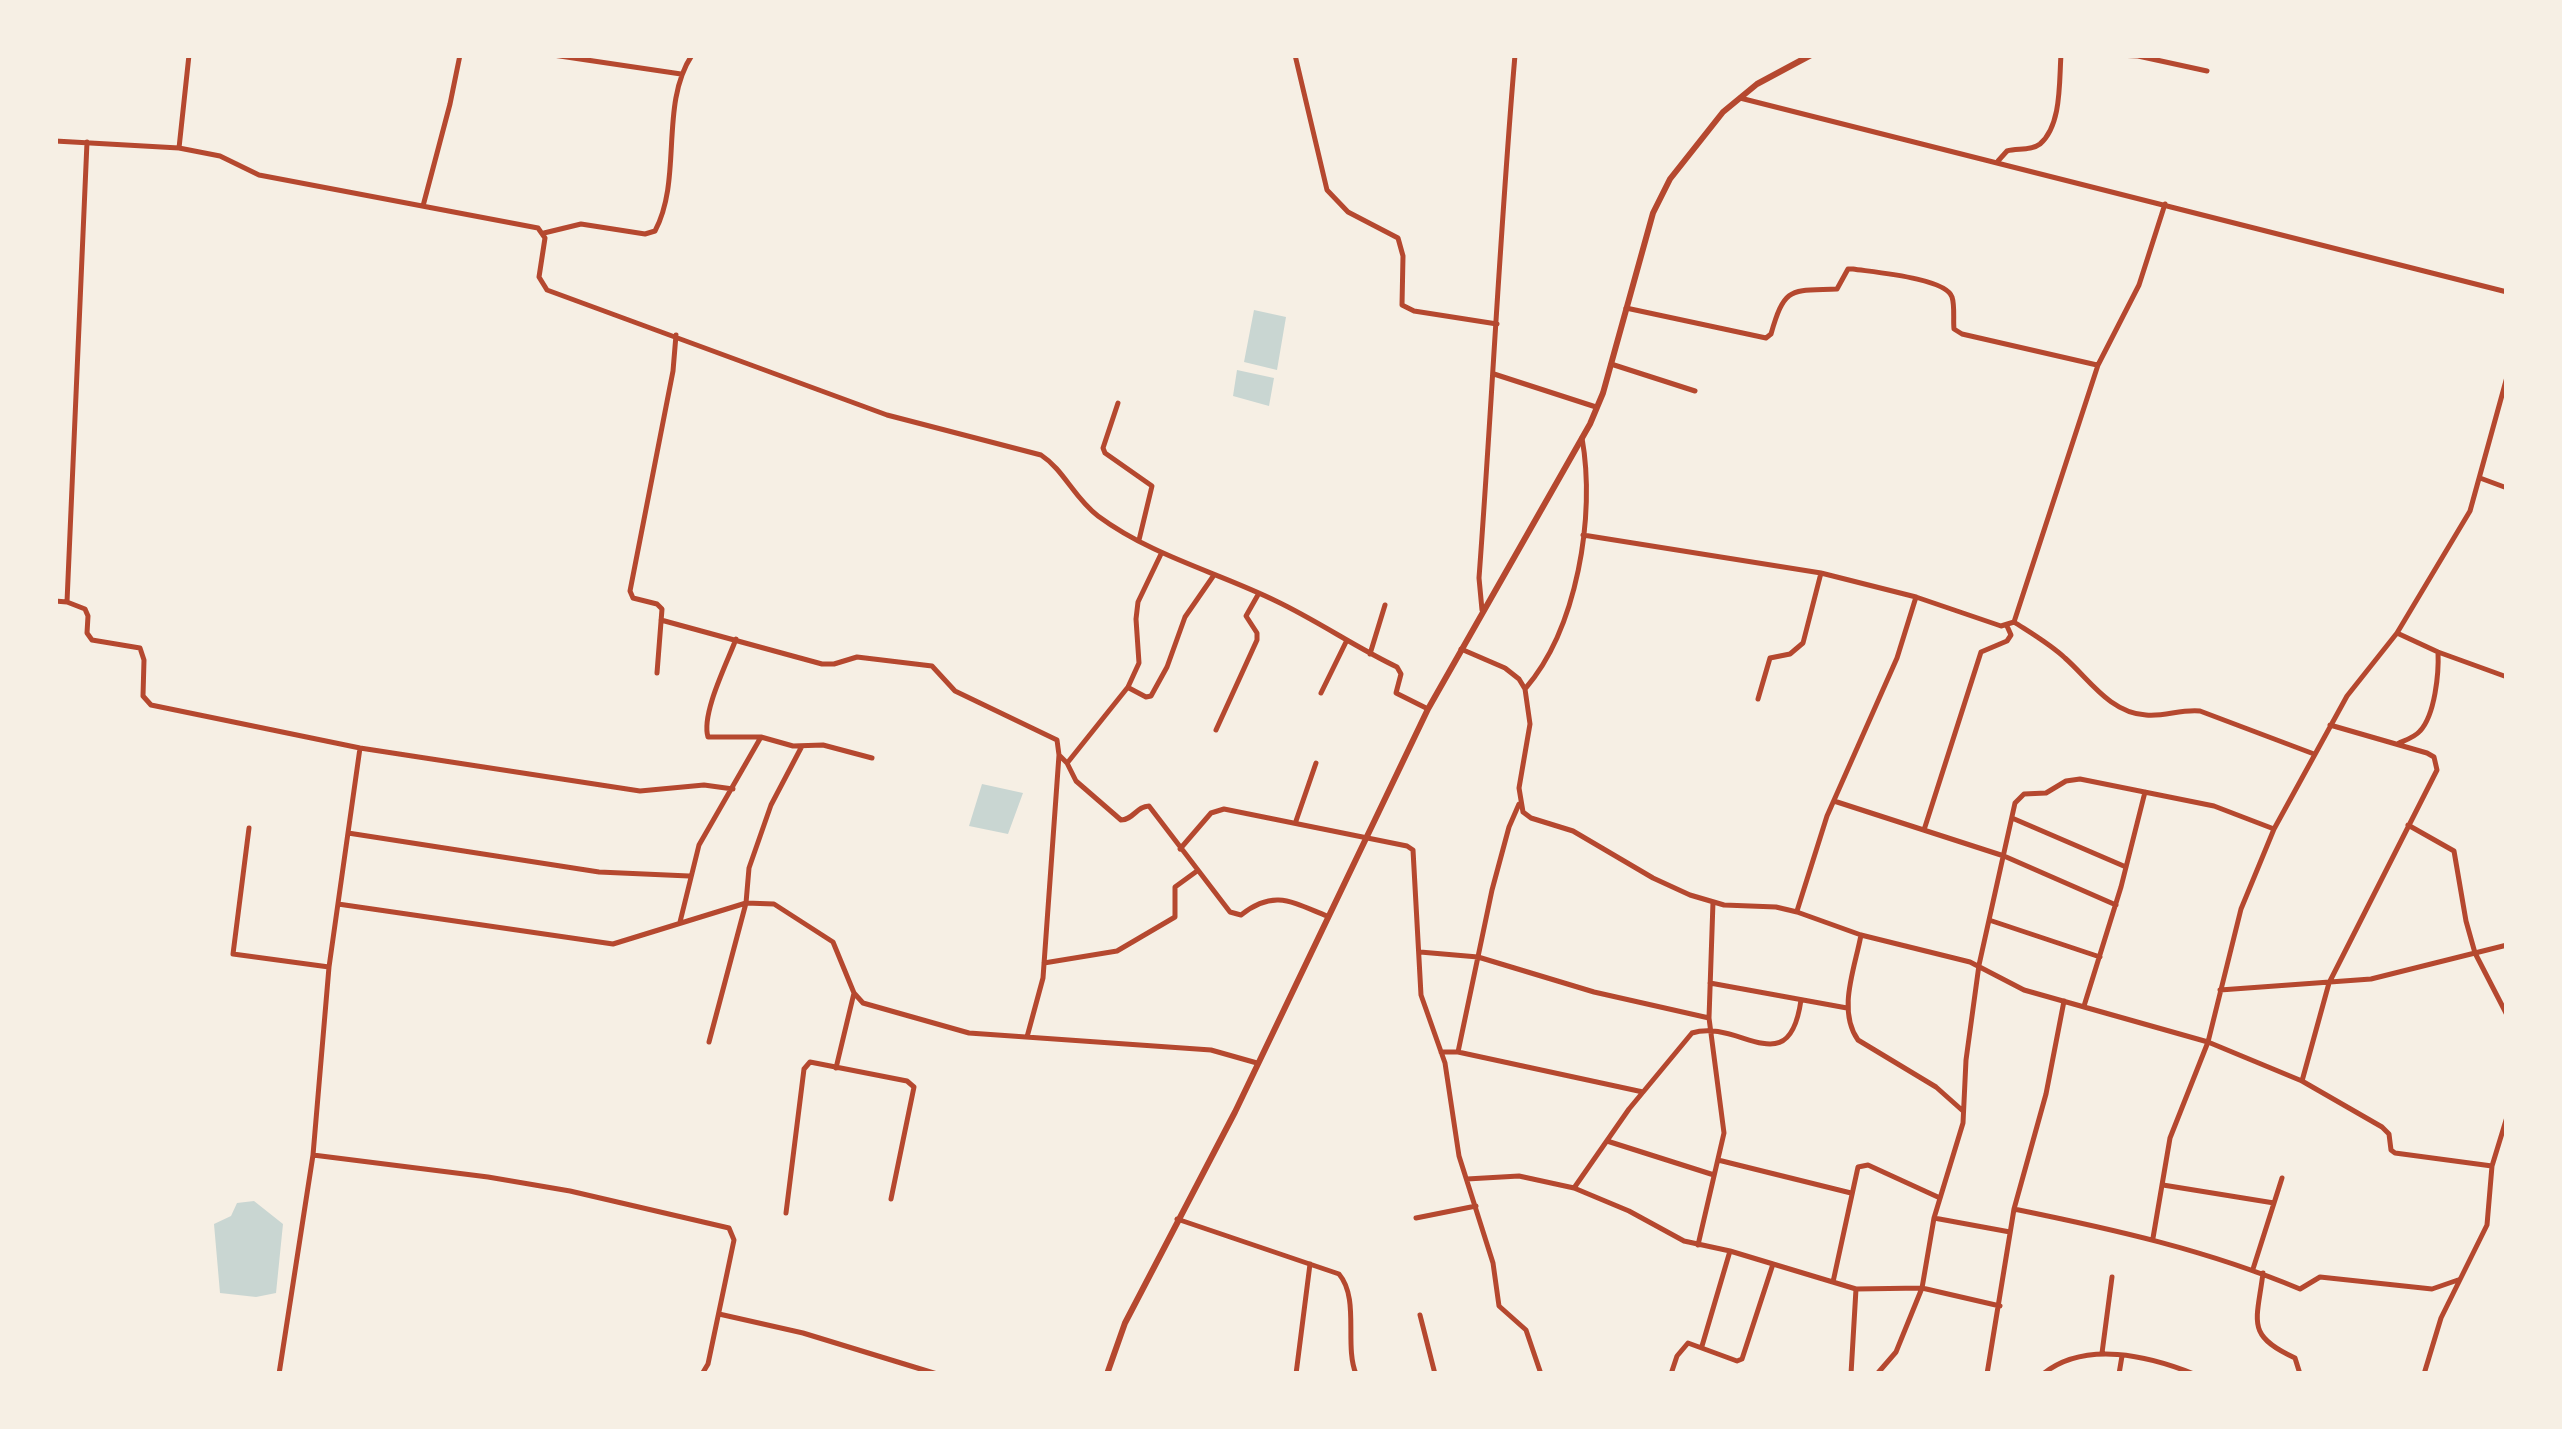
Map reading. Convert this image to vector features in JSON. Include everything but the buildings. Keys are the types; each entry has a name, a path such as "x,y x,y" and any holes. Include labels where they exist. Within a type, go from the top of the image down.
{"street":[{"path":"179,148 189,55"},
{"path":"423,206 460,55"},
{"path":"553,55 681,74"},
{"path":"544,233 581,224 646,234 656,231 666,194 681,74 692,55"},
{"path":"1296,55 1327,190 1348,212 1398,238 1403,256 1402,305 1414,311 1496,324"},
{"path":"1483,612 1478,578 1515,55"},
{"path":"1108,1374 1125,1324 1258,1063 1428,708 1597,408 1654,212 1670,178 1740,98 1757,84 1811,55"},
{"path":"1998,161 2007,151 2031,148 2044,140 2057,108 2061,55"},
{"path":"2117,55 2207,71"},
{"path":"1740,98 2507,292"},
{"path":"55,140 179,148 220,156 259,175 538,228 544,233"},
{"path":"66,602 88,142"},
{"path":"1924,830 1980,652 2010,638 2010,624 2098,365 2139,285 2165,204"},
{"path":"544,233 538,278 547,290 887,416 1041,455 1056,468 1076,498 1098,516 1162,554 1258,593 1400,669 1396,692 1428,708"},
{"path":"1626,308 1766,338 1785,300 1794,292 1836,289 1848,269 1853,268 1916,278 1947,289 1953,298 1954,329 1962,334 2098,365"},
{"path":"657,673 660,606 633,598 630,591 673,371 676,336"},
{"path":"1611,364 1696,391"},
{"path":"1494,374 1597,408"},
{"path":"2153,1238 2170,1138 2208,1042 2241,909 2274,829 2330,725 2397,633 2470,511 2507,377"},
{"path":"1118,403 1103,448 1152,486 1139,540"},
{"path":"1525,689 1550,654 1579,571 1586,480 1582,438"},
{"path":"2480,478 2507,488"},
{"path":"1582,535 1821,574 2010,624 2062,654 2090,686 2135,713 2148,716 2186,709 2200,711 2314,754"},
{"path":"1067,762 1128,687 1141,653 1138,602 1162,554"},
{"path":"1758,700 1770,658 1790,654 1803,643 1821,574"},
{"path":"1128,687 1152,696 1185,618 1214,575"},
{"path":"1216,730 1257,640 1257,632 1246,616 1258,593"},
{"path":"1797,912 1811,860 1897,658 1916,597"},
{"path":"55,602 85,610 88,638 140,648 144,696 151,705 360,748 640,791 704,786 733,789"},
{"path":"1370,654 1385,604"},
{"path":"661,620 822,664 857,657 932,666 954,691 1052,736 1060,755 1054,787 1044,963 1027,1037"},
{"path":"2397,633 2507,677"},
{"path":"736,639 705,734 712,738 762,737 802,746 823,744 872,758"},
{"path":"1321,693 1346,642"},
{"path":"1458,1052 1509,828 1520,801 1530,724 1525,689 1519,679 1505,668 1462,649"},
{"path":"2398,744 2418,734 2425,724 2438,683 2438,652"},
{"path":"2302,1082 2329,984 2437,770 2427,753 2330,725"},
{"path":"680,922 699,845 762,737"},
{"path":"709,1042 746,903 746,886 760,832 802,746"},
{"path":"279,1374 313,1155 329,967 360,748"},
{"path":"1060,755 1076,781 1121,820 1148,806 1236,915 1274,898 1326,916"},
{"path":"1296,822 1316,762"},
{"path":"1877,1374 1896,1352 1922,1288 1934,1218 1963,1123 1966,1060 1979,965 2019,797 2046,793 2072,779 2214,806 2274,829"},
{"path":"2084,1006 2116,906 2145,792"},
{"path":"1520,801 1531,818 1573,831 1653,878 1713,902 1797,912 1862,935 1979,965 2024,990 2208,1042 2302,1082 2387,1130 2395,1153 2492,1166"},
{"path":"1834,802 2004,856 2116,906"},
{"path":"1180,848 1211,813 1235,809 1413,850 1421,995 1441,1052 1459,1156 1493,1264 1499,1306 1526,1330 1540,1374"},
{"path":"2012,818 2126,867"},
{"path":"2408,825 2454,852 2476,953 2507,1015"},
{"path":"249,828 233,954 329,967"},
{"path":"348,833 581,870 690,876"},
{"path":"1044,963 1126,947 1175,918 1175,887 1197,871"},
{"path":"1698,1245 1724,1133 1709,1018 1713,902"},
{"path":"338,904 613,944 746,903 774,904 833,942 854,993 863,1003 954,1030 1210,1050 1258,1063"},
{"path":"1989,920 2100,957"},
{"path":"1862,935 1847,1022 1858,1040 1936,1087 1964,1111"},
{"path":"2220,990 2371,979 2507,944"},
{"path":"1419,952 1478,958 1594,992 1709,1018"},
{"path":"1710,983 1847,1008"},
{"path":"836,1068 854,993"},
{"path":"1574,1188 1643,1092 1692,1033 1711,1030 1760,1044 1774,1044 1791,1036 1797,1026 1801,1000"},
{"path":"1986,1374 2014,1209 2046,1094 2064,1001"},
{"path":"1441,1052 1458,1052 1643,1092"},
{"path":"786,1213 804,1070 810,1062 907,1082 914,1087 891,1199"},
{"path":"2424,1374 2441,1318 2487,1224 2492,1166 2507,1117"},
{"path":"1607,1141 1715,1176"},
{"path":"313,1155 505,1180 729,1228 734,1240 702,1374"},
{"path":"1718,1160 1851,1193"},
{"path":"1833,1282 1858,1167 1868,1166 1940,1198"},
{"path":"1467,1179 1519,1176 1574,1188 1698,1245 1856,1289 1922,1288 2000,1306"},
{"path":"2253,1269 2282,1178"},
{"path":"2162,1185 2274,1203"},
{"path":"1416,1218 1476,1206"},
{"path":"2014,1209 2153,1238 2300,1288 2320,1277 2432,1289 2458,1280"},
{"path":"1934,1218 2011,1232"},
{"path":"1177,1220 1331,1270 1345,1281 1356,1374"},
{"path":"1702,1346 1730,1251"},
{"path":"1296,1374 1310,1264"},
{"path":"1671,1374 1683,1346 1688,1344 1737,1362 1742,1359 1773,1264"},
{"path":"2263,1273 2257,1319 2262,1338 2296,1358 2300,1374"},
{"path":"2102,1354 2112,1278"},
{"path":"1851,1374 1856,1289"},
{"path":"719,1314 803,1334 936,1374"},
{"path":"1420,1315 1435,1374"},
{"path":"2044,1374 2102,1354 2165,1362 2194,1374"},
{"path":"2119,1374 2122,1356"},
{"path":"1931,1374 1956,1374"}],"shaded area":[{"path":"1254,310 1286,317 1277,370 1244,362"},
{"path":"1237,370 1274,378 1269,406 1233,396"},
{"path":"982,784 1023,793 1008,834 969,826"},
{"path":"254,1201 283,1224 276,1293 256,1297 220,1293 214,1224 231,1216 237,1203"}]}
